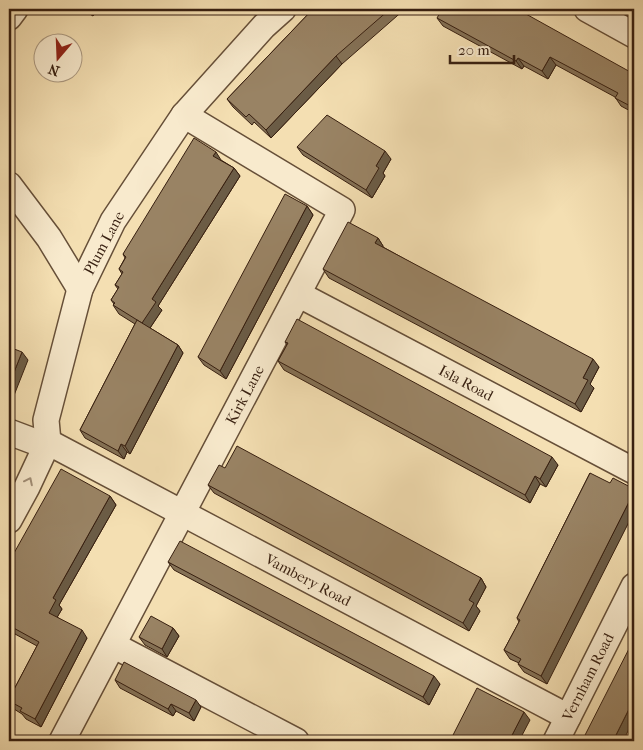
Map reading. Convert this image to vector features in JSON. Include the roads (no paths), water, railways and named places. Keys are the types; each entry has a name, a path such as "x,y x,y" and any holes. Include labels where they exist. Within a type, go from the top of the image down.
{"street":[{"path":"9,17 14,9"},
{"name":"Plum Lane","path":"9,520 48,442 46,420 80,288 113,221 184,115 264,26 283,9"},
{"path":"587,9 634,35"},
{"name":"Kirk Lane","path":"62,741 342,210 184,115"},
{"path":"9,185 49,238 80,288"},
{"name":"Isla Road","path":"298,294 634,472"},
{"name":"Vambery Road","path":"9,432 33,441 48,442 568,717"},
{"name":"Vernham Road","path":"556,741 634,586"},
{"path":"113,645 296,741"}]}
